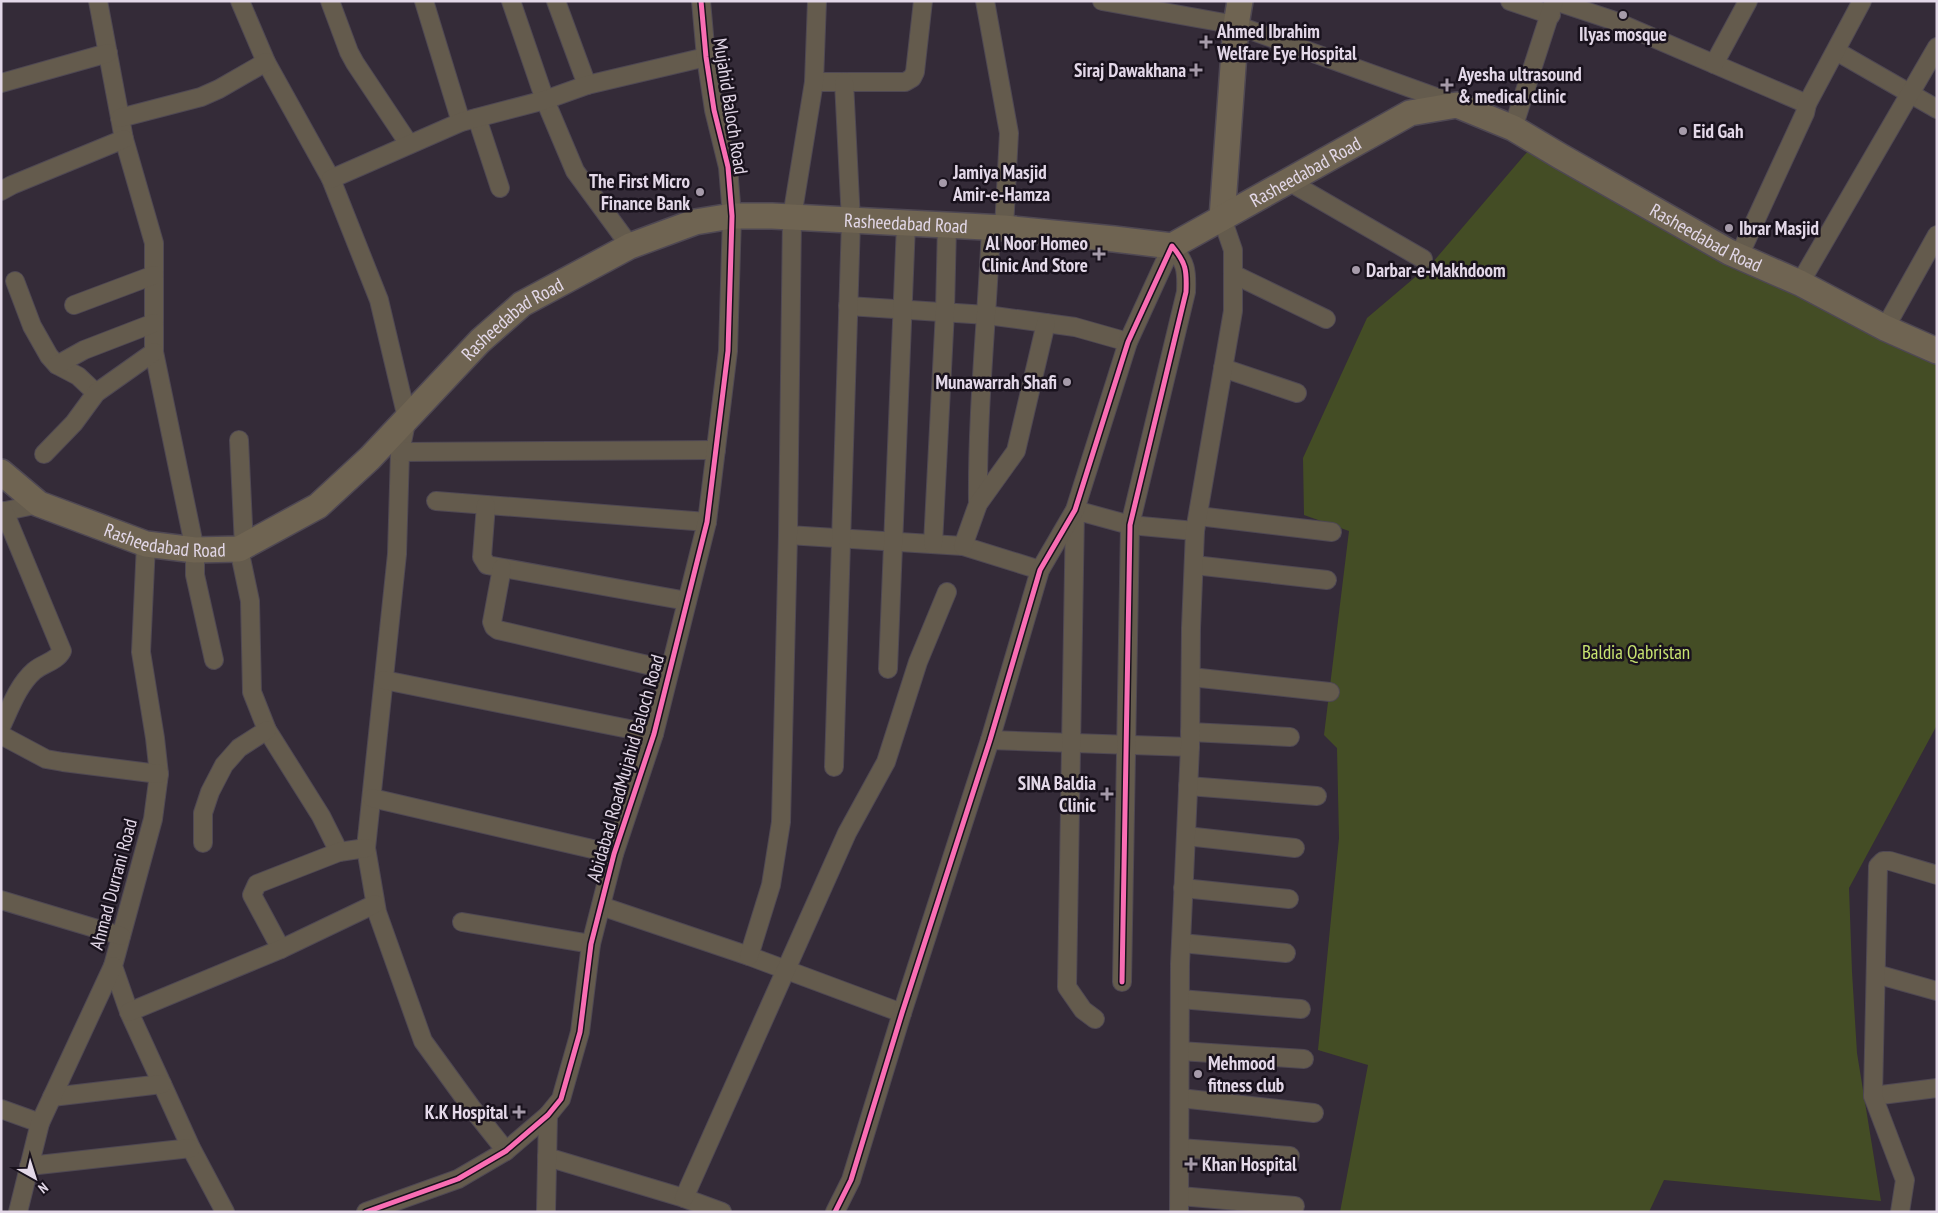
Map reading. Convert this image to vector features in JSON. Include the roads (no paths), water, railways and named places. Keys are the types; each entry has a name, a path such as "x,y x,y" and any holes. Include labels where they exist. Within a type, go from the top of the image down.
{"main road":[{"path":"1222,218 1238,13"},
{"name":"Rasheedabad Road","path":"1,472 39,504 146,544 195,550 242,548 318,506 370,458 480,341 522,304 630,246 695,222 732,216 792,217 997,228 1114,238 1172,246 1410,113 1458,105 1513,128 1739,256 1800,283 1886,328 1937,351"}],"street":[{"path":"98,1 124,139 154,243 154,352 195,550 195,575 214,660"},
{"path":"240,1 266,62 330,179 379,300 407,418 400,452 397,554 366,848 375,904 423,1040 471,1107 506,1151"},
{"path":"330,1 349,52 409,144"},
{"path":"424,1 469,120 500,188"},
{"path":"511,1 545,100 574,172 630,246"},
{"path":"556,1 586,85"},
{"name":"Mujahid Baloch Road","path":"701,1 706,57 714,110 728,167 732,216"},
{"path":"749,956 771,885 781,822 788,535 792,217 814,82 817,1"},
{"path":"814,82 904,82 912,78 916,72 923,1"},
{"path":"978,504 978,446 987,315 1009,133 985,1"},
{"path":"1102,1 1238,13 1458,105"},
{"path":"1510,1 1553,6 1612,20 1807,104"},
{"path":"1714,64 1748,1"},
{"path":"1739,256 1805,113 1807,104 1862,1"},
{"path":"1513,128 1553,6"},
{"path":"1800,283 1937,47"},
{"path":"1836,51 1937,110"},
{"path":"1,83 108,53"},
{"path":"330,179 469,120 545,100 586,85 706,57"},
{"path":"120,118 201,97 266,62"},
{"path":"834,767 851,221 844,82"},
{"path":"1,191 124,139"},
{"path":"1288,182 1423,260"},
{"name":"Abidabad RoadMujahid Baloch Road","path":"366,1212 458,1179 506,1151 548,1115 561,1099 580,1032 591,944 614,854 654,734 707,522 728,351 732,216"},
{"path":"1222,218 1233,250 1232,311 1197,524 1194,565 1190,740 1181,943 1179,1204 1295,1206"},
{"path":"888,669 906,224"},
{"path":"932,544 945,311 947,226"},
{"path":"1886,328 1937,235"},
{"path":"835,1212 851,1180 902,1013 990,740 1040,570 1075,510 1128,342 1172,246 1183,260 1187,274 1186,292 1130,525 1122,982"},
{"path":"1233,274 1326,319"},
{"path":"74,305 154,275"},
{"path":"15,281 32,326 49,356 57,365 78,376 96,393"},
{"path":"848,306 987,315 1075,327 1128,342"},
{"path":"57,365 84,350 154,323"},
{"path":"963,546 978,504 1016,451 1046,323"},
{"path":"44,454 74,423 96,393 154,352"},
{"path":"1223,368 1297,394"},
{"path":"239,440 242,548 250,601 252,692 267,730 322,816 339,852"},
{"path":"400,452 716,450"},
{"path":"436,501 707,522"},
{"path":"1,728 22,683 35,670 59,657 62,651 3,511 39,504"},
{"path":"486,504 482,557 487,565 687,602"},
{"path":"1075,510 1130,525 1197,524 1332,532"},
{"path":"1075,510 1067,987 1083,1010 1095,1019"},
{"path":"788,535 963,546 1040,570"},
{"name":"Ahmad Durrani Road","path":"146,544 141,652 159,774 153,819 113,966 129,1012 191,1148 225,1212"},
{"path":"1194,565 1327,580"},
{"path":"502,568 492,622 498,630 669,670"},
{"path":"684,1198 847,833 886,762 918,662 947,592"},
{"path":"1191,677 1330,692"},
{"path":"384,680 654,734"},
{"path":"202,843 203,813 210,792 224,765 239,748 267,730"},
{"path":"1,735 46,759 159,774"},
{"path":"990,740 1126,745 1190,740 1290,738"},
{"path":"1188,786 1316,796"},
{"path":"372,798 614,854"},
{"path":"1186,836 1295,848"},
{"path":"281,949 252,895 257,884 339,852 366,848"},
{"path":"1900,1212 1904,1180 1873,1096 1878,866 1883,861 1890,861 1937,875"},
{"path":"1183,888 1288,899"},
{"path":"1,900 121,936"},
{"path":"129,1012 281,949 375,904"},
{"path":"601,906 749,956 902,1013"},
{"path":"462,922 591,944"},
{"path":"1181,943 1286,953"},
{"path":"18,1212 40,1123 113,966"},
{"path":"1876,974 1937,991"},
{"path":"1180,999 1301,1008"},
{"path":"1180,1051 1304,1059"},
{"path":"52,1097 162,1084"},
{"path":"1873,1096 1937,1088"},
{"path":"1180,1098 1314,1113"},
{"path":"1,1109 40,1123"},
{"path":"546,1212 548,1115"},
{"path":"29,1166 191,1148"},
{"path":"1180,1148 1290,1156"},
{"path":"547,1157 684,1198 722,1212"}],"place":[{"name":"Ilyas mosque","path":"1623,15"},
{"name":"Ahmed Ibrahim Welfare Eye Hospital","path":"1206,42"},
{"name":"Siraj Dawakhana","path":"1196,70"},
{"name":"Ayesha ultrasound & medical clinic","path":"1447,85"},
{"name":"Eid Gah","path":"1683,131"},
{"name":"Jamiya Masjid Amir-e-Hamza","path":"943,183"},
{"name":"The First Micro Finance Bank","path":"700,192"},
{"name":"Ibrar Masjid","path":"1729,228"},
{"name":"Al Noor Homeo Clinic And Store","path":"1099,254"},
{"name":"Darbar-e-Makhdoom","path":"1356,270"},
{"name":"Munawarrah Shafi","path":"1067,382"},
{"name":"SINA Baldia Clinic","path":"1107,794"},
{"name":"Mehmood fitness club","path":"1198,1074"},
{"name":"K.K Hospital","path":"519,1112"},
{"name":"Khan Hospital","path":"1191,1164"}],"park label":[{"name":"Baldia Qabristan","path":"1636,652"}]}
